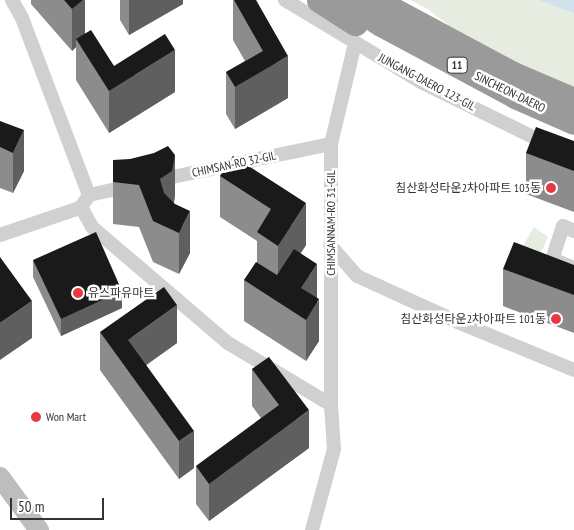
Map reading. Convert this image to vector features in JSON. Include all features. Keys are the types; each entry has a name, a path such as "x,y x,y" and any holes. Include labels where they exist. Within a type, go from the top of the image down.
{"highway":[{"path":"319,0 356,24 456,78 514,85"},
{"name":"SINCHEON-DAERO","path":"344,0 381,24 514,85 574,100"},
{"name":"SINCHEON-DAERO","path":"375,0 574,122"},
{"path":"400,0 439,23 514,85"}],"main road":[{"path":"0,477 39,530"}],"street":[{"path":"0,235 81,207 89,195 22,18 12,0"},
{"name":"JUNGANG-DAERO 123-GIL","path":"285,0 421,82 543,142 574,155"},
{"name":"CHIMSANNAM-RO 31-GIL","path":"312,530 334,449 330,246 331,144 355,43"},
{"name":"CHIMSAN-RO 32-GIL","path":"89,195 331,144"},
{"path":"81,207 92,227 228,343 332,405"},
{"path":"574,231 563,226 552,259 574,268"},
{"path":"330,246 357,276 460,323 574,370"}],"shaded area":[{"path":"410,0 554,0 574,9 574,93 487,56 428,9"},
{"path":"534,227 548,237 539,257 517,256"}],"water":[{"path":"539,0 574,0 574,13"}],"building":[{"path":"64,0 83,0 72,9"},
{"path":"234,0 256,0 288,56 235,87 226,72 263,51"},
{"path":"91,30 114,66 165,34 175,50 109,91 76,39"},
{"path":"0,121 24,130 13,153 0,147"},
{"path":"536,127 574,141 574,171 526,153"},
{"path":"168,146 175,155 172,171 160,179 164,193 175,204 190,211 179,233 153,221 139,185 113,182 113,160 130,159 154,153"},
{"path":"233,156 306,203 278,246 257,232 271,209 220,176"},
{"name":"유스파유마트","path":"96,232 122,291 61,319 33,260"},
{"path":"514,242 574,265 574,295 503,269"},
{"path":"294,249 317,264 301,288 319,299 306,320 244,280 256,262 277,275"},
{"path":"0,257 32,301 0,323"},
{"path":"164,287 177,305 128,340 194,431 179,441 100,332"},
{"path":"269,357 309,410 209,484 196,466 279,405 252,369"}],"place":[{"name":"침산화성타운2차아파트 103동","path":"551,188"},
{"name":"유스파유마트","path":"78,293"},
{"name":"침산화성타운2차아파트 101동","path":"556,319"},
{"name":"Won Mart","path":"36,417"}]}
